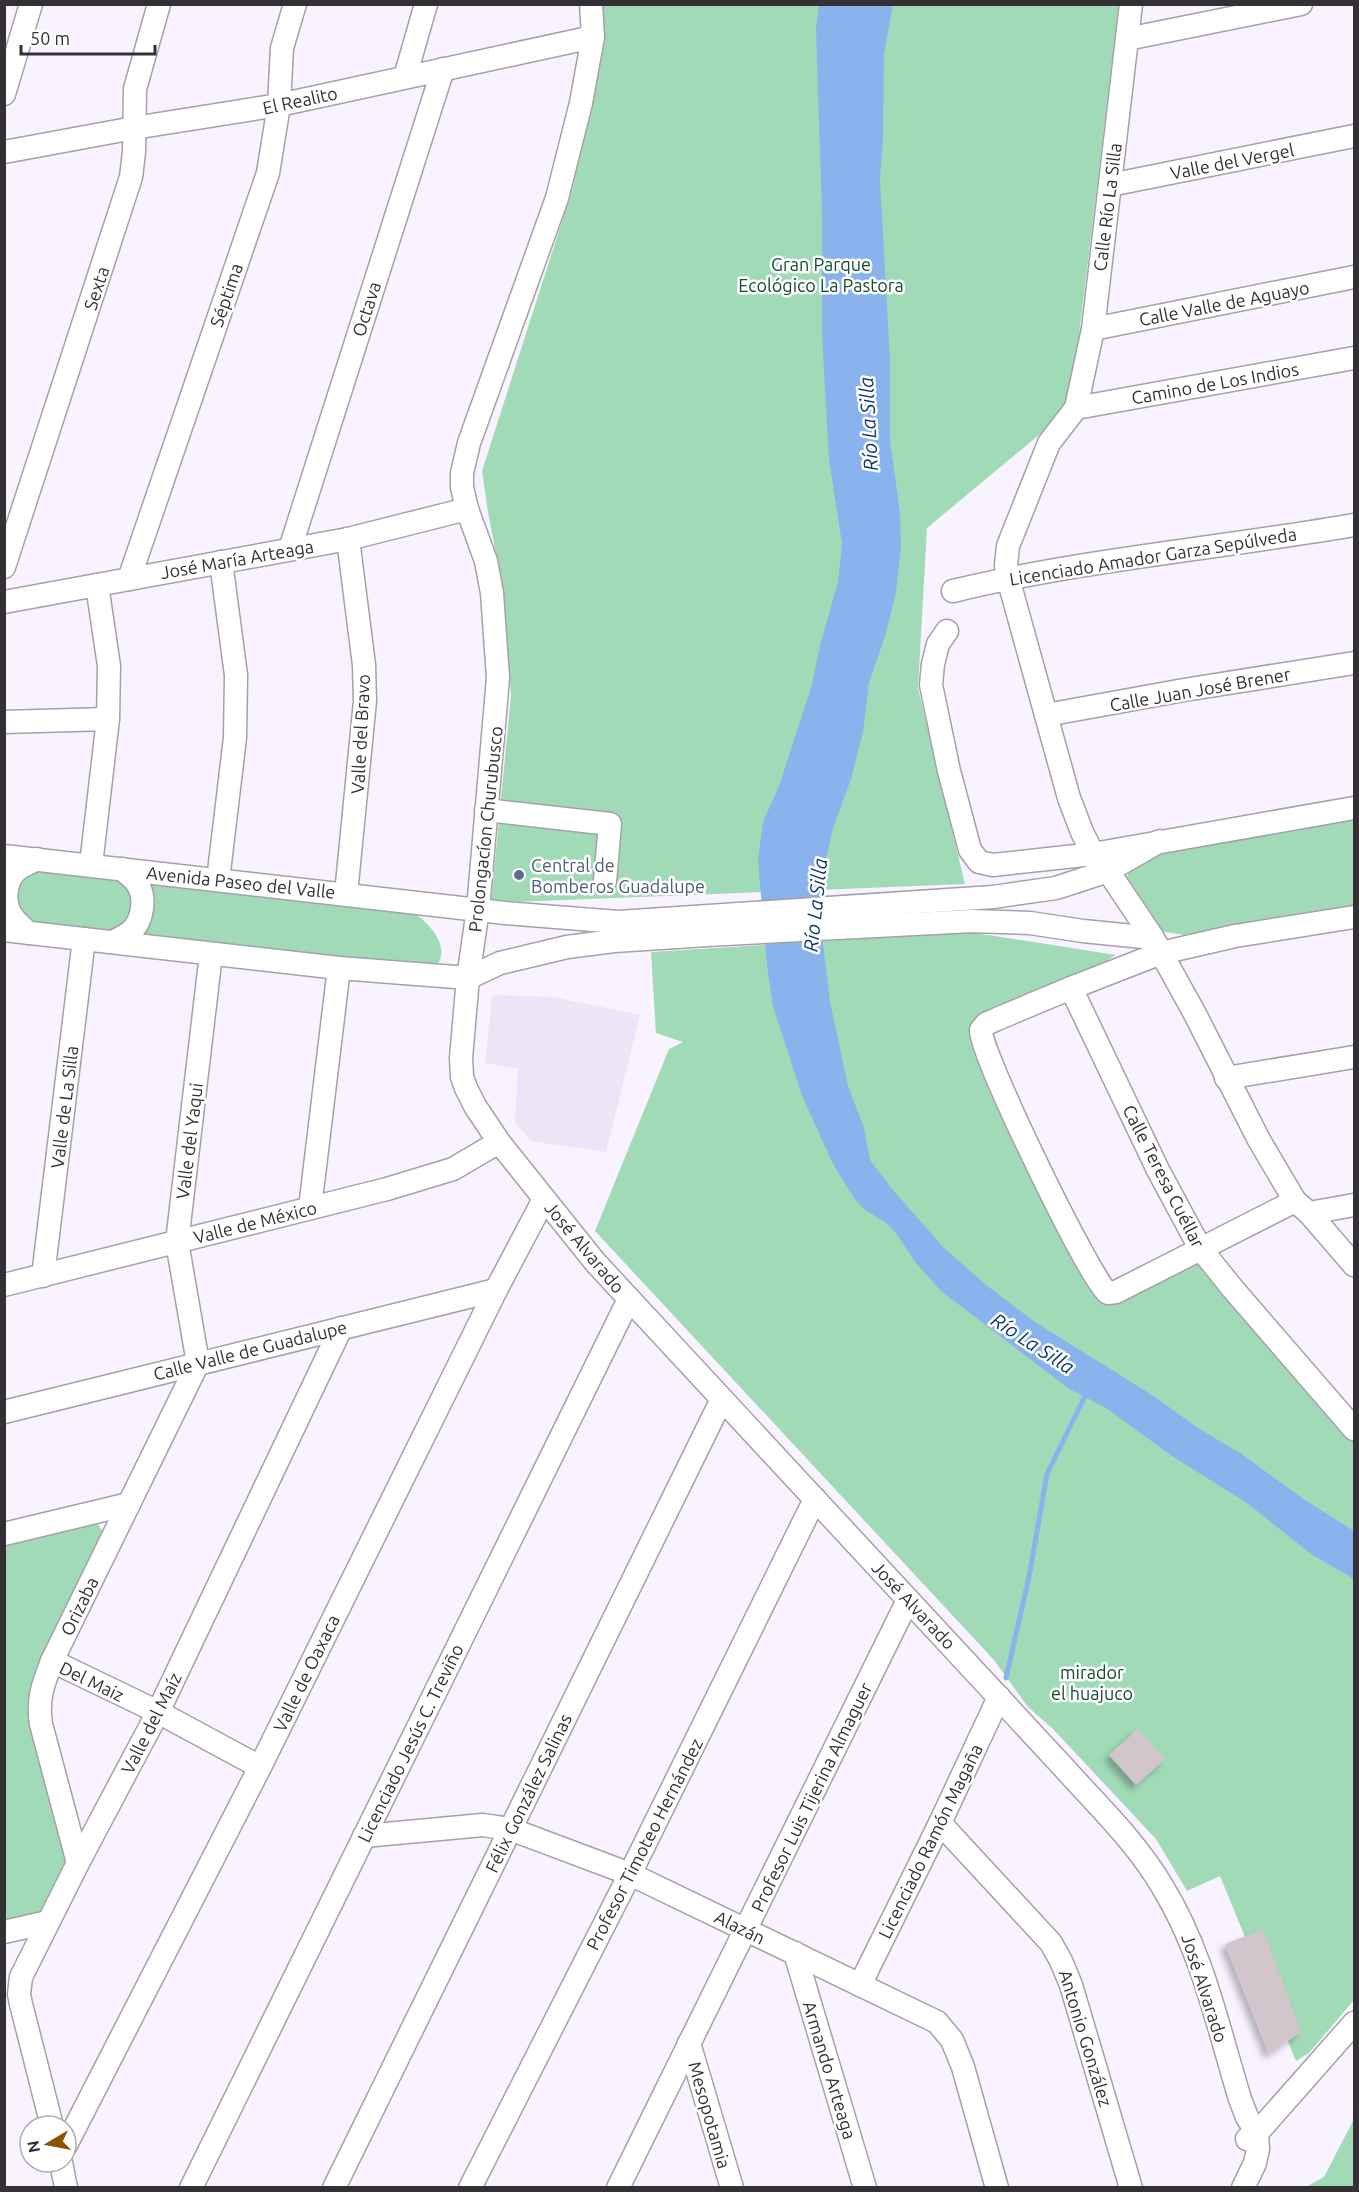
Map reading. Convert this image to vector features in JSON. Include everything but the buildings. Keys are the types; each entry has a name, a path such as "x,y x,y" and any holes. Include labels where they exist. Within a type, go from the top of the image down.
{"street":[{"path":"4,94 31,4"},
{"name":"Sexta","path":"4,567 131,177 134,152 135,89 159,4"},
{"name":"Séptima","path":"129,579 268,173 279,105 282,48 295,4"},
{"path":"405,77 426,4"},
{"path":"467,509 462,487 464,459 557,198 581,103 593,36 591,4"},
{"name":"Calle Río La Silla","path":"1076,408 1093,329 1131,4"},
{"path":"1127,39 1301,4"},
{"name":"El Realito","path":"4,152 279,105 593,36"},
{"name":"Octava","path":"290,549 443,69"},
{"name":"Valle del Vergel","path":"1110,185 1354,136"},
{"name":"Calle Valle de Aguayo","path":"1093,329 1354,277"},
{"name":"Camino de Los Indios","path":"1076,408 1354,358"},
{"path":"1076,408 1049,443 1008,546 1006,565 1069,798 1093,854 1108,871 1157,946 1195,1014 1259,1140 1302,1207 1354,1265"},
{"name":"José María Arteaga","path":"4,602 348,539 467,509"},
{"name":"Prolongacíon Churubusco","path":"467,509 488,572 492,593 498,678 478,909 468,978 461,1058 462,1077 475,1106 499,1142"},
{"name":"Licenciado Amador Garza Sepúlveda","path":"953,591 1008,578 1354,525"},
{"name":"Valle del Bravo","path":"346,894 365,701 364,665 348,539"},
{"path":"218,880 235,738 236,685 220,562"},
{"path":"91,865 108,719 108,666 97,585"},
{"path":"947,631 938,644 931,685 949,771 974,856 979,862 993,865 1093,854 1354,808"},
{"name":"Calle Juan José Brener","path":"1046,715 1354,663"},
{"path":"4,722 108,719"},
{"path":"486,810 610,824 605,881"},
{"path":"4,930 339,968 468,978 500,963 567,947 707,925 1056,888 1108,871 1160,841"},
{"name":"Avenida Paseo del Valle","path":"4,856 478,909 610,921 707,925"},
{"path":"29,933 8,911 7,892 9,882 17,870 37,859"},
{"path":"113,942 131,932 142,908 137,883 122,869"},
{"path":"707,925 972,921 1030,923 1157,946 1354,917"},
{"name":"Valle de La Silla","path":"43,1276 84,939"},
{"path":"1157,946 1071,988 986,1024 981,1030 983,1046 1003,1094 1080,1250 1102,1288 1108,1293 1116,1292 1200,1248 1302,1207 1354,1206"},
{"name":"Valle del Yaqui","path":"198,1363 177,1242 211,954"},
{"path":"310,1209 339,968"},
{"name":"Calle Teresa Cuéllar","path":"1071,988 1158,1170 1200,1248 1354,1429"},
{"path":"1226,1078 1354,1057"},
{"name":"Valle de México","path":"4,1285 387,1190 453,1169 499,1142"},
{"name":"José Alvarado","path":"499,1142 595,1262 1124,1835 1161,1884 1188,1935 1250,2130"},
{"name":"Valle de Oaxaca","path":"78,2122 260,1767 496,1290 544,1199"},
{"name":"Calle Valle de Guadalupe","path":"4,1412 496,1290"},
{"name":"Licenciado Jesús C. Treviño","path":"191,2187 629,1299"},
{"name":"Valle del Maíz","path":"49,2114 19,1994 24,1967 158,1712 341,1328"},
{"name":"Orizaba","path":"78,1863 39,1710 39,1697 52,1661 198,1363"},
{"name":"Félix González Salinas","path":"334,2187 722,1399"},
{"name":"Profesor Timoteo Hernández","path":"470,2187 630,1875 815,1499"},
{"path":"4,1534 129,1504"},
{"name":"Profesor Luis Tijerina Almaguer","path":"618,2187 909,1600"},
{"name":"Del Maiz","path":"52,1661 158,1712 260,1767"},
{"name":"Licenciado Ramón Magaña","path":"860,1985 999,1697"},
{"name":"Antonio González","path":"940,1823 1051,1943 1061,1961 1071,1985 1131,2187"},
{"name":"Alazán","path":"364,1836 483,1826 510,1829 630,1875 937,2022 952,2040 963,2067 997,2187"},
{"path":"4,1932 48,1922"},
{"name":"Armando Arteaga","path":"795,1953 866,2187"},
{"path":"1228,2187 1242,2160 1250,2130 1354,2024"},
{"name":"Mesopotamia","path":"689,2043 732,2187"},
{"path":"1243,2187 1255,2163 1258,2149 1250,2130"}],"shaded area":[{"path":"492,995 554,997 640,1015 606,1152 530,1141 515,1122 518,1069 485,1063"}],"green space":[{"name":"Gran Parque Ecológico La Pastora","path":"597,5 1119,5 1070,409 927,528 918,688 965,884 491,903 511,695 504,595 482,471 573,187 601,35"},
{"path":"1354,817 1354,908 1184,935 1159,931 1126,881 1129,870 1151,858 1185,845"},
{"path":"5,865 414,913 436,934 441,955 439,962 430,967 5,921"},
{"name":"mirador el huajuco","path":"969,932 1116,955 988,1032 1104,1286 1200,1248 1354,1428 1354,2000 1309,2053 1296,2061 1220,1876 1187,1891 1156,1839 1053,1729 1028,1707 994,1660 595,1231 669,1049 683,1042 656,1033 651,952"},
{"path":"91,1522 98,1524 103,1532 33,1698 66,1851 68,1876 45,1916 5,1925 5,1544"},
{"path":"1354,2119 1354,2187 1306,2187 1324,2177"}],"water":[{"name":"Río La Silla","path":"819,5 893,5 884,53 880,180 890,360 890,441 900,513 901,547 896,592 886,633 869,683 863,732 851,779 833,828 824,867 820,917 830,1002 848,1086 864,1128 870,1160 943,1247 986,1285 1035,1322 1152,1395 1354,1531 1354,1579 1311,1554 1247,1503 1172,1456 1106,1408 1068,1388 941,1291 916,1263 896,1233 886,1223 864,1209 854,1198 833,1164 803,1098 773,1007 758,860 763,822 779,786 811,688 838,582 842,544 829,459 822,333 822,214 816,29"}],"waterway":[{"path":"1006,1678 1029,1577 1047,1474 1088,1390"}],"place":[{"name":"Central de Bomberos Guadalupe","path":"519,875"}]}
